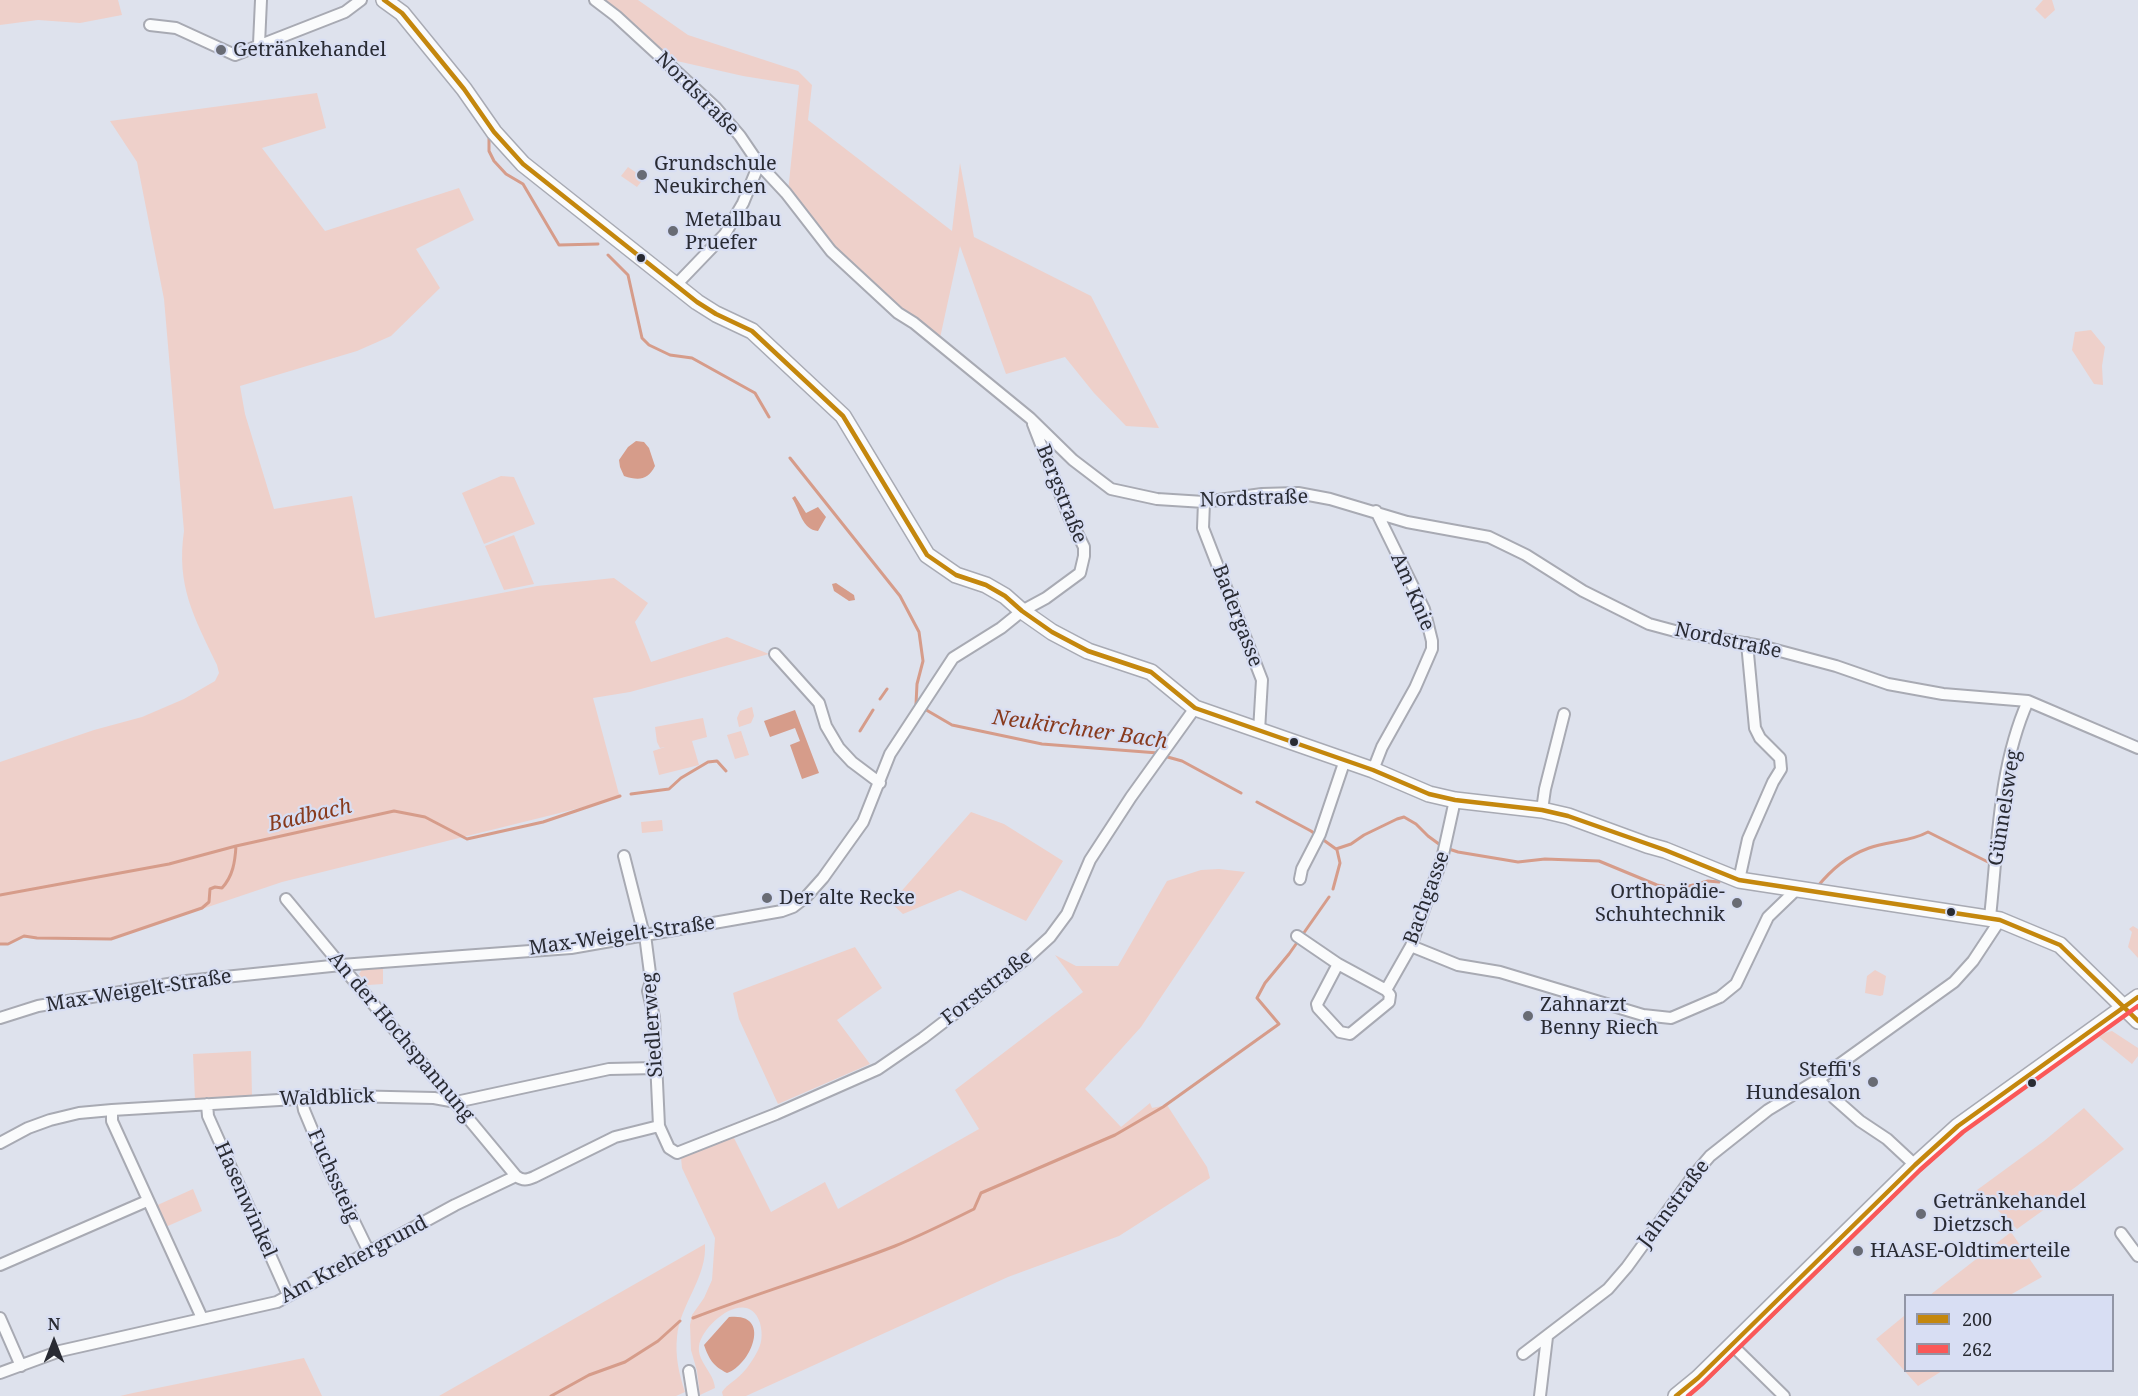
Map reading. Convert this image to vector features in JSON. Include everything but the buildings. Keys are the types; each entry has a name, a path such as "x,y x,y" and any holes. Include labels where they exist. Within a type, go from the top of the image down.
{"street":[{"path":"259,44 261,0"},
{"path":"150,25 176,28 235,55 345,12 361,0"},
{"path":"384,0 402,13 464,89 494,132 523,164 675,286 716,314 752,331 843,416 927,555 956,575 986,585 1005,596 1052,632 1088,651 1151,672 1195,708 1374,770 1429,794 1455,800 1542,810 1568,816 1665,850 1738,880 1995,918 2060,945 2138,1021"},
{"name":"Nordstraße","path":"595,0 616,16 716,108 831,251 898,313 914,322 1030,418 1073,460 1111,489 1157,499 1204,502 1262,494 1298,493 1330,499 1407,522 1489,537 1526,555 1583,591 1649,624 1675,631 1747,643 1836,666 1888,684 1943,694 2028,700 2138,748"},
{"path":"675,286 725,234 759,164"},
{"name":"Bergstraße","path":"1022,611 1073,580 1080,573 1084,556 1084,547 1069,517 1030,418"},
{"name":"Badergasse","path":"1204,502 1203,528 1262,680 1259,731"},
{"name":"Am Knie","path":"1374,770 1382,747 1415,688 1432,641 1424,609 1376,512"},
{"name":"Max-Weigelt-Straße","path":"0,1018 38,1006 186,981 341,965 571,948 783,911 806,897 823,878 863,822 891,754 953,658 1001,628 1022,611"},
{"path":"1738,880 1748,839 1781,769 1781,762 1777,754 1760,738 1755,728 1747,643"},
{"path":"775,654 819,703 826,726 839,748 852,762 880,783"},
{"name":"Günnelsweg","path":"1995,918 2001,801 2020,717 2028,700"},
{"name":"Forststraße","path":"677,1153 777,1114 878,1069 923,1038 1027,958 1050,937 1067,914 1090,860 1131,797 1195,708"},
{"path":"1542,810 1564,714"},
{"path":"1300,879 1302,869 1319,837 1345,760"},
{"name":"Bachgasse","path":"1338,964 1317,1008 1345,1035 1350,1034 1389,1002 1390,995 1386,990 1411,946 1446,848 1455,800"},
{"name":"Siedlerweg","path":"624,856 645,935 651,981 648,991 654,1017 659,1126 669,1148 677,1153"},
{"path":"1411,946 1458,965 1500,972 1626,1011 1659,1018 1671,1018 1720,997 1736,984 1768,917 1796,890"},
{"name":"An der Hochspannung","path":"286,899 516,1176"},
{"name":"Jahnstraße","path":"1523,1354 1608,1289 1710,1156 1768,1110 1819,1079 1954,982 1973,961 1995,918"},
{"path":"1301,938 1338,964 1386,990"},
{"path":"1676,1396 1698,1378 1915,1165 1959,1126 2138,997"},
{"name":"Waldblick","path":"0,1143 28,1128 79,1113 369,1095 434,1098 456,1102 609,1069 656,1068"},
{"path":"1819,1079 1834,1098 1860,1121 1887,1139 1915,1165"},
{"name":"Fuchssteig","path":"302,1099 304,1110 329,1170 369,1252"},
{"name":"Hasenwinkel","path":"207,1104 208,1116 288,1295"},
{"path":"112,1110 112,1121 201,1318"},
{"name":"Am Krehergrund","path":"0,1373 60,1351 268,1305 455,1205 516,1176 526,1180 615,1137 659,1126"},
{"path":"0,1265 147,1201"},
{"path":"2121,1233 2138,1256"},
{"path":"0,1318 21,1366"},
{"path":"1539,1396 1547,1337"},
{"path":"1731,1344 1784,1396"},
{"path":"689,1371 693,1396"}],"shaded area":[{"path":"0,0 118,0 122,15 80,23 38,20 0,25"},
{"path":"598,0 638,0 688,35 798,71 812,85 808,120 952,231 960,163 974,237 1091,296 1159,428 1126,426 1094,393 1065,357 1006,374 960,246 940,338 883,296 836,250 788,192 799,85 743,76 668,59"},
{"path":"2043,0 2052,0 2055,10 2045,19 2035,9"},
{"path":"317,93 326,128 262,148 325,231 459,188 474,220 416,249 440,288 391,336 357,351 240,386 245,414 274,509 352,496 375,618 537,586 614,578 648,603 635,622 651,662 727,637 769,654 630,692 593,698 620,798 282,882 113,939 19,938 0,945 0,762 94,730 142,717 184,699 215,681 219,673 194,616 185,585 182,551 184,531 164,299 137,162 110,121"},
{"path":"628,167 644,178 637,187 621,176"},
{"path":"2091,330 2105,347 2102,366 2103,385 2094,384 2072,350 2075,332"},
{"path":"636,441 644,442 649,448 655,466 646,477 639,479 624,476 619,460 628,447"},
{"path":"501,476 514,477 535,524 484,544 462,493"},
{"path":"795,496 806,513 818,507 826,517 818,531 808,527 805,523 792,498"},
{"path":"514,535 534,584 504,590 485,546"},
{"path":"836,583 854,595 855,600 849,601 834,591 832,584"},
{"path":"752,707 754,716 751,723 739,727 737,718 740,711"},
{"path":"795,710 819,773 802,779 790,745 800,741 795,728 770,737 764,721"},
{"path":"703,718 707,737 692,741 699,765 659,775 653,751 665,747 660,748 657,742 655,727"},
{"path":"741,731 749,755 735,759 727,735"},
{"path":"971,812 1004,824 1063,861 1026,921 960,890 903,914 891,903"},
{"path":"662,820 663,831 642,833 641,822"},
{"path":"1219,869 1245,872 1141,1027 1085,1089 1121,1127 1150,1103 1152,1108 1167,1105 1207,1167 1210,1178 1119,1236 1008,1277 746,1396 723,1396 722,1392 745,1371 760,1347 760,1323 754,1312 746,1308 736,1308 726,1312 708,1328 699,1346 699,1352 715,1388 700,1395 691,1350 690,1325 692,1315 704,1298 712,1280 715,1238 682,1168 681,1158 733,1136 771,1212 825,1182 838,1209 979,1129 955,1090 1083,992 1055,955 1076,966 1118,966 1167,881 1201,870"},
{"path":"2133,926 2138,929 2138,958 2128,947 2132,932 2129,929"},
{"path":"855,947 882,988 837,1020 870,1064 778,1104 739,1019 733,993"},
{"path":"363,968 383,968 383,984 368,985 359,974"},
{"path":"1875,970 1886,976 1883,995 1880,996 1865,993 1867,976"},
{"path":"2112,1031 2138,1048 2138,1056 2132,1064 2099,1037"},
{"path":"251,1051 252,1096 195,1100 193,1054"},
{"path":"2084,1108 2124,1149 2017,1229 1977,1190 2044,1141"},
{"path":"193,1189 202,1211 161,1229 151,1208"},
{"path":"2011,1232 2042,1277 2012,1294 1931,1294"},
{"path":"705,1244 702,1268 683,1313 677,1337 678,1365 685,1392 676,1396 439,1396"},
{"path":"1904,1316 1904,1370 1876,1339"},
{"path":"729,1317 743,1318 751,1323 754,1340 744,1360 727,1373 712,1362 704,1345"},
{"path":"304,1358 322,1396 120,1396 133,1393"},
{"path":"1905,1372 1940,1372 1918,1386"}],"waterway":[{"name":"Neukirchner Bach","path":"489,137 489,151 494,161 506,174 523,184 559,245 598,244"},
{"name":"Neukirchner Bach","path":"608,255 628,275 642,338 649,345 670,355 692,358 755,393 769,417"},
{"name":"Neukirchner Bach","path":"790,458 900,596 919,632 923,661 917,684 916,704 952,725 1042,744 1158,753"},
{"path":"880,699 887,689"},
{"path":"860,731 873,710"},
{"name":"Neukirchner Bach","path":"1164,756 1182,761 1241,793"},
{"path":"631,794 669,789 681,778 708,762 717,761 726,771"},
{"name":"Badbach","path":"0,895 169,864 236,846 394,811 425,817 467,839 543,822 620,796"},
{"name":"Neukirchner Bach","path":"1257,802 1311,831 1336,849 1351,844 1364,835 1404,817 1443,847 1458,852 1518,862 1545,859 1599,861 1657,885 1678,889 1708,881 1719,882"},
{"path":"1817,887 1840,864 1861,851 1914,838 1928,832 1992,864"},
{"path":"0,944 8,944 24,936 111,939 202,908 209,902 210,889 222,888 229,879 236,846"},
{"path":"1333,889 1340,863 1337,850"},
{"path":"693,1318 895,1246 974,1209 981,1193 1115,1135 1163,1107 1279,1024 1257,998 1265,983 1289,954 1329,897"},
{"path":"551,1396 589,1375 625,1362 658,1341 680,1321"}],"transit line":[{"name":"200","path":"384,0 402,13 464,89 494,132 523,164 697,302 752,331 843,416 927,555 956,575 986,585 1005,596 1052,632 1088,651 1151,672 1195,708 1373,770 1429,794 1455,800 1542,810 1568,816 1665,850 1739,880 2000,920 2060,945 2138,1021"},
{"name":"200","path":"1676,1396 1698,1378 1915,1165 1958,1126 2138,997"},
{"name":"262","path":"1688,1396 1920,1170 1963,1132 2138,1006"}],"place":[{"name":"Getränkehandel","path":"221,50"},
{"name":"Grundschule Neukirchen","path":"642,175"},
{"name":"Metallbau Pruefer","path":"673,231"},
{"name":"Der alte Recke","path":"767,898"},
{"name":"Orthopädie- Schuhtechnik","path":"1737,903"},
{"name":"Zahnarzt Benny Riech","path":"1528,1016"},
{"name":"Steffi's Hundesalon","path":"1873,1082"},
{"name":"Getränkehandel Dietzsch","path":"1921,1214"},
{"name":"HAASE-Oldtimerteile","path":"1858,1251"}]}
